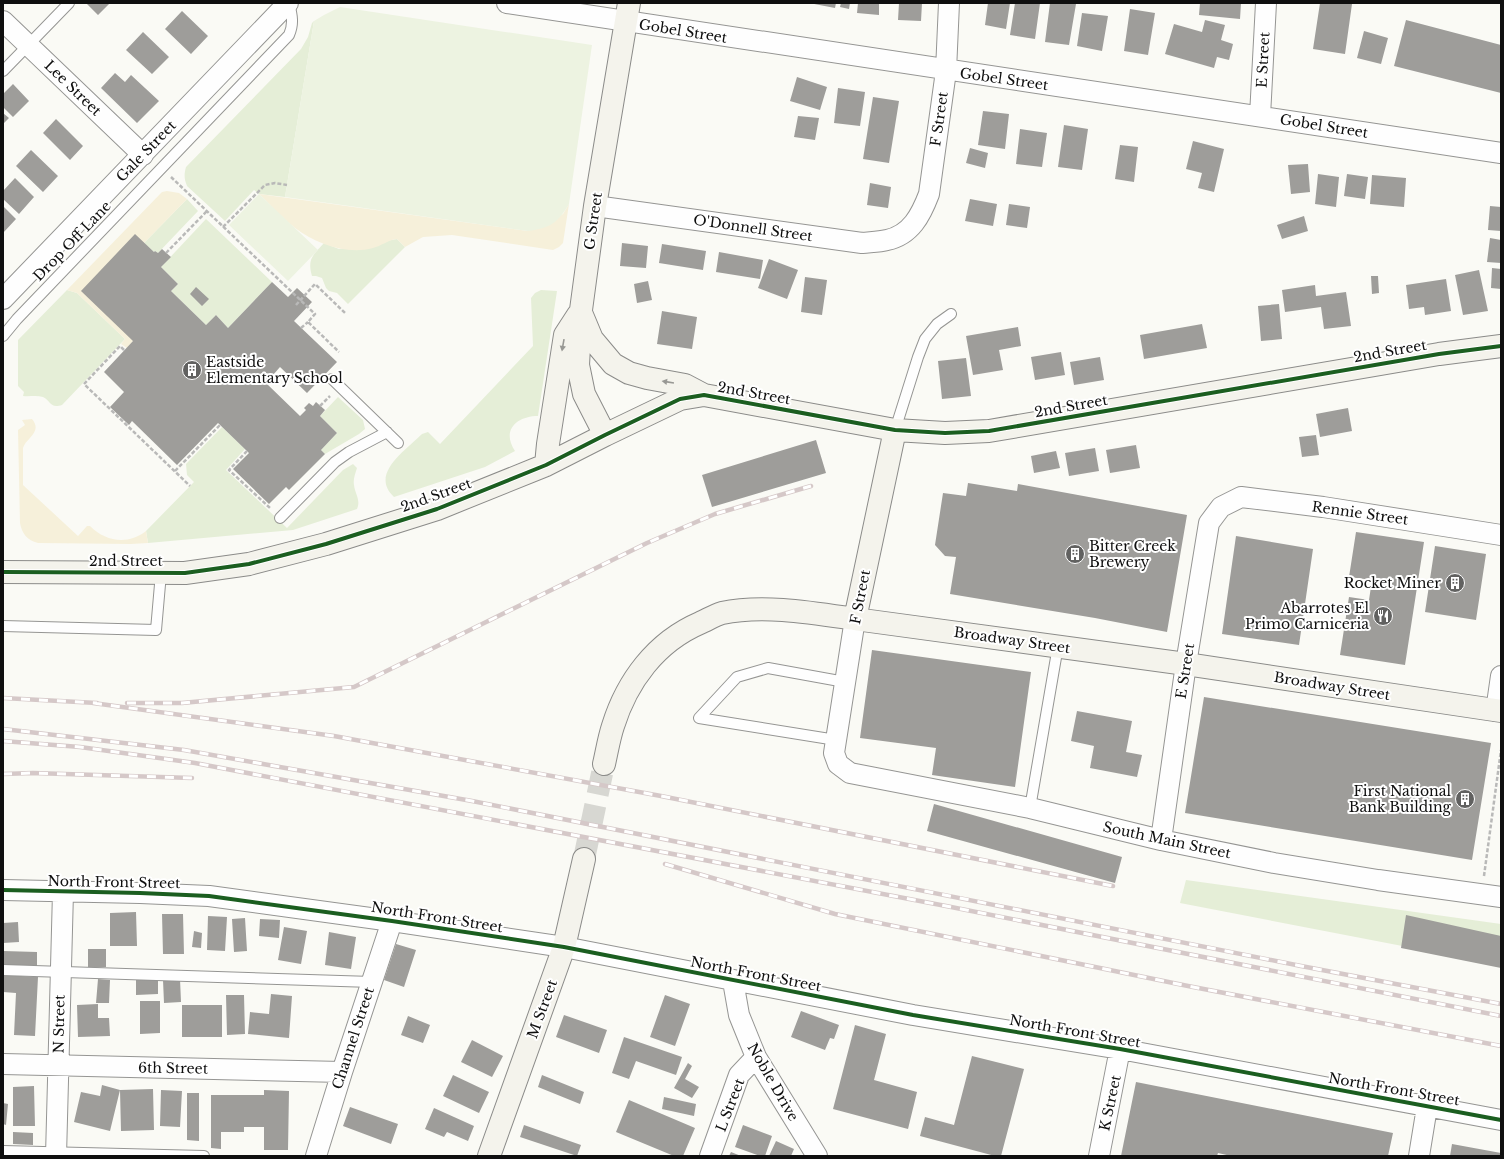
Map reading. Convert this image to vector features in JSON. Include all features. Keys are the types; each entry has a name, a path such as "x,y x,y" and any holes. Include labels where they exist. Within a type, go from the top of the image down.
{"street":[{"name":"Gale Street","path":"3,299 289,3"},
{"name":"Gobel Street","path":"507,3 627,13 946,71 1260,116 1501,153"},
{"name":"F Street","path":"909,230 922,213 929,194 946,71 949,3"},
{"name":"E Street","path":"1260,116 1266,3"},
{"name":"G Street","path":"604,435 584,394 578,365 581,310 595,206 627,13"},
{"name":"Lee Street","path":"3,21 143,155"},
{"name":"O'Donnell Street","path":"595,206 862,243 888,240 909,230"},
{"path":"581,310 592,339 613,364 628,373 685,385 704,395"},
{"path":"546,466 565,335 581,310"},
{"name":"2nd Street","path":"3,573 185,572 249,564 326,544 437,509 546,466 604,435 680,399 704,395 895,430 945,433 989,431 1439,354 1501,346"},
{"name":"F Street","path":"838,764 834,753 855,618 895,430"},
{"name":"Rennie Street","path":"1221,507 1241,497 1323,507 1501,534"},
{"name":"E Street","path":"1161,840 1186,664 1209,523 1221,507"},
{"name":"Broadway Street","path":"604,764 612,726 624,696 640,671 657,650 684,630 721,613 754,609 805,612 855,618 1186,664 1498,711"},
{"path":"1498,711 1501,676"},
{"name":"South Main Street","path":"838,764 850,773 1030,808 1161,840 1274,863 1371,879 1501,897"},
{"name":"M Street","path":"489,1156 564,947 584,859"},
{"name":"North Front Street","path":"3,890 140,892 209,896 392,921 564,947 913,1015 1120,1049 1501,1120"},
{"name":"N Street","path":"56,1154 63,892"},
{"name":"Channel Street","path":"316,1156 392,921"},
{"name":"Noble Drive","path":"733,981 739,1015 756,1057 817,1156"},
{"name":"K Street","path":"1099,1156 1120,1049"},
{"name":"L Street","path":"710,1156 739,1075 756,1057"},
{"name":"6th Street","path":"3,1064 342,1072"},
{"path":"1419,1156 1427,1107"}],"lane":[{"path":"3,71 69,3"},
{"name":"Drop Off Lane","path":"3,336 16,319 289,35 292,27 292,18 289,3"},
{"path":"895,430 925,339 937,324 951,314"},
{"path":"3,323 16,319"},
{"path":"332,379 398,443"},
{"path":"280,518 335,462 349,452 387,432"},
{"path":"3,626 156,630 161,572"},
{"path":"1030,808 1058,646"},
{"path":"836,740 699,718 737,677 768,668 845,682"},
{"path":"3,970 372,982"},
{"path":"3,1151 56,1154 204,1156"}],"path":[{"path":"170,176 315,314 301,328"},
{"path":"223,227 265,185 275,183 287,185"},
{"path":"166,252 207,211"},
{"path":"296,305 315,284 345,313"},
{"path":"308,322 339,352"},
{"path":"124,350 120,346 84,384 119,416 190,486"},
{"path":"104,363 108,367"},
{"path":"175,471 220,425"},
{"path":"247,451 229,470 280,518"},
{"path":"1481,894 1501,750"}],"green space":[{"path":"340,7 592,45 569,204 561,216 553,224 528,231 285,197 314,21"},
{"path":"314,21 285,197 259,194 254,190 225,221 187,186 185,181 186,167 301,49 308,37"},
{"path":"259,194 318,250 288,281 229,225"},
{"path":"187,199 198,211 158,253 155,251 154,252 144,243"},
{"path":"206,219 272,282 228,328 216,315 206,325 171,291 178,284 161,267"},
{"path":"397,239 405,247 348,304 337,293 329,291 326,288 322,278 312,276 310,265 312,258 324,243 339,249"},
{"path":"67,290 77,293 125,339 62,405 55,406 43,397 23,396 24,392 18,386 18,340"},
{"path":"541,290 557,291 538,416 524,419 513,426 510,437 515,451 485,467 394,497 387,488 386,480 388,471 400,455 422,434 428,432 440,444 533,346 531,298 535,293"},
{"path":"338,397 363,420 365,429 325,454 321,450 337,433 320,416"},
{"path":"222,427 245,449 226,470 287,528 343,470 353,464 357,468 354,483 358,500 357,509 293,530 148,543 146,531 194,482 187,475 186,464"},
{"path":"1186,880 1501,924 1501,965 1180,903"}],"sand":[{"path":"167,191 179,193 187,199 144,243 133,341 127,348 121,344 125,339 77,293 67,290 162,192"},
{"path":"259,194 528,231 563,214 569,204 563,243 553,250 452,235 423,237 405,247 397,239 373,248 353,250 332,247 303,234"},
{"path":"32,419 36,428 33,435 23,448 23,485 78,536 87,526 90,526 103,536 117,540 132,538 146,531 148,543 38,543 26,536 20,523 18,430 25,425 22,420"}],"building":[{"path":"86,3 110,3 98,15"},
{"path":"809,3 836,3 835,8"},
{"path":"841,3 850,3 849,9 840,7"},
{"path":"858,3 879,3 879,15 857,13"},
{"path":"899,3 922,3 921,21 898,20"},
{"path":"988,3 1010,3 1006,29 985,25"},
{"path":"1015,3 1040,3 1035,39 1010,35"},
{"path":"1050,3 1076,4 1069,45 1045,42"},
{"path":"1200,3 1241,3 1240,19 1199,15"},
{"path":"1320,3 1352,4 1345,54 1313,49"},
{"path":"1130,9 1155,13 1148,55 1124,51"},
{"path":"182,11 208,36 191,54 165,29"},
{"path":"1082,13 1108,16 1102,51 1077,46"},
{"path":"1205,20 1225,25 1221,40 1233,44 1229,60 1217,57 1214,68 1165,54 1174,24 1202,32"},
{"path":"1406,20 1501,45 1501,93 1394,66"},
{"path":"1364,31 1388,38 1381,64 1357,58"},
{"path":"143,32 169,57 152,74 126,50"},
{"path":"115,73 125,82 131,75 159,101 137,123 101,88"},
{"path":"797,77 827,87 820,110 790,101"},
{"path":"13,84 29,101 13,117 3,107 3,94"},
{"path":"838,88 865,92 860,126 834,123"},
{"path":"873,97 899,101 889,163 863,159"},
{"path":"983,111 1009,114 1005,149 978,145"},
{"path":"3,113 9,118 3,124"},
{"path":"798,116 819,118 815,140 794,137"},
{"path":"56,119 83,146 70,160 43,133"},
{"path":"1064,125 1088,129 1082,170 1058,167"},
{"path":"1020,129 1047,133 1042,167 1016,164"},
{"path":"1193,141 1224,149 1214,192 1198,188 1202,173 1186,169"},
{"path":"1120,145 1138,147 1134,182 1115,179"},
{"path":"970,148 988,153 985,168 966,163"},
{"path":"31,150 58,176 43,192 16,166"},
{"path":"1308,164 1310,192 1291,194 1288,165"},
{"path":"1318,174 1339,177 1336,207 1315,204"},
{"path":"1347,174 1368,177 1365,199 1344,196"},
{"path":"1372,175 1406,178 1404,207 1370,204"},
{"path":"15,178 34,197 19,214 3,199 3,191"},
{"path":"870,183 891,187 888,208 867,205"},
{"path":"970,199 997,204 993,226 965,221"},
{"path":"1009,204 1030,207 1027,228 1006,225"},
{"path":"3,206 16,219 3,233"},
{"path":"1490,206 1501,207 1501,231 1488,230"},
{"path":"1304,216 1308,231 1282,239 1277,225"},
{"name":"Eastside Elementary School","path":"135,234 154,252 155,251 158,253 162,249 171,257 161,267 178,284 171,291 206,325 216,315 228,328 272,282 288,297 297,288 312,302 294,321 337,362 307,393 280,367 266,383 300,416 306,410 304,408 309,403 313,406 316,402 325,410 320,416 337,433 321,450 325,454 289,490 286,487 269,504 233,469 249,453 218,423 177,465 132,421 129,425 110,407 124,392 104,372 133,341 81,291"},
{"path":"1490,238 1501,240 1501,263 1487,262"},
{"path":"622,243 648,246 646,268 620,266"},
{"path":"662,244 706,251 703,270 659,263"},
{"path":"719,252 763,260 760,279 716,272"},
{"path":"769,259 798,270 787,299 758,288"},
{"path":"1492,268 1501,269 1501,289 1491,288"},
{"path":"1479,270 1488,311 1463,315 1455,275"},
{"path":"1371,276 1378,276 1379,293 1372,294"},
{"path":"805,277 827,280 822,315 801,312"},
{"path":"1446,279 1451,311 1425,315 1424,307 1409,309 1406,285"},
{"path":"648,281 652,300 637,303 634,284"},
{"path":"1315,285 1316,296 1346,292 1351,326 1324,329 1321,307 1285,312 1282,290"},
{"path":"196,287 209,299 202,306 190,294"},
{"path":"1279,304 1282,339 1261,341 1258,306"},
{"path":"662,311 697,317 692,349 657,344"},
{"path":"1202,324 1207,348 1144,359 1140,335"},
{"path":"1018,327 1021,346 999,350 1003,370 973,375 966,336"},
{"path":"1061,352 1065,375 1035,380 1031,357"},
{"path":"1100,357 1104,380 1074,385 1070,362"},
{"path":"966,358 971,396 942,399 938,361"},
{"path":"1348,408 1352,431 1320,437 1316,414"},
{"path":"1316,435 1319,455 1302,457 1299,437"},
{"path":"816,440 826,473 712,507 702,475"},
{"path":"1136,445 1140,468 1110,473 1106,450"},
{"path":"1095,448 1099,471 1069,476 1065,453"},
{"path":"1056,451 1060,468 1034,473 1031,456"},
{"path":"968,483 1017,491 1018,484 1187,515 1167,632 1095,618 950,594 956,557 945,556 935,545 943,493 966,496"},
{"path":"1356,532 1424,542 1405,665 1340,655 1349,597 1369,600 1372,580 1349,577"},
{"path":"1236,536 1313,549 1299,645 1222,634"},
{"name":"Rocket Miner","path":"1435,546 1486,554 1476,620 1425,612"},
{"path":"872,650 1031,672 1015,787 932,775 936,748 860,738"},
{"path":"1204,697 1491,743 1472,860 1185,813"},
{"path":"1077,711 1132,721 1126,752 1142,755 1137,777 1090,768 1094,746 1071,741"},
{"path":"934,804 1122,857 1115,883 927,831"},
{"path":"136,912 137,946 110,946 110,913"},
{"path":"162,914 183,914 184,954 163,954"},
{"path":"1406,915 1501,936 1501,968 1401,948"},
{"path":"208,916 227,917 225,951 207,950"},
{"path":"245,918 247,951 234,952 232,919"},
{"path":"260,919 280,920 279,938 259,936"},
{"path":"18,922 19,942 3,943 3,923"},
{"path":"284,927 307,931 301,964 278,960"},
{"path":"194,931 202,933 201,948 192,947"},
{"path":"329,932 356,937 351,969 325,965"},
{"path":"396,944 416,950 404,987 384,980"},
{"path":"88,949 106,949 106,967 88,968"},
{"path":"3,951 37,952 37,970 3,969"},
{"path":"3,975 38,977 35,1036 14,1035 16,993 3,992"},
{"path":"98,979 110,980 109,1003 96,1003"},
{"path":"158,979 158,994 136,995 136,980"},
{"path":"180,979 181,1002 164,1003 163,980"},
{"path":"271,994 292,996 289,1038 248,1034 250,1012 269,1014"},
{"path":"226,995 244,995 245,1034 227,1035"},
{"path":"665,995 690,1004 675,1046 650,1037"},
{"path":"140,1001 160,1001 160,1033 140,1034"},
{"path":"98,1004 98,1018 109,1018 110,1036 78,1037 77,1005"},
{"path":"182,1005 222,1005 222,1037 182,1037"},
{"path":"801,1011 839,1025 834,1039 830,1038 825,1050 791,1037"},
{"path":"564,1015 607,1030 599,1053 556,1037"},
{"path":"408,1016 430,1025 423,1043 401,1035"},
{"path":"855,1025 886,1034 874,1080 917,1092 908,1129 833,1109"},
{"path":"624,1037 682,1057 676,1075 636,1061 629,1079 612,1073"},
{"path":"472,1040 503,1056 492,1077 461,1062"},
{"path":"972,1056 1024,1069 1001,1156 995,1156 920,1136 925,1117 954,1125"},
{"path":"688,1063 692,1066 685,1079 699,1087 692,1098 674,1088"},
{"path":"453,1075 489,1092 479,1113 443,1096"},
{"path":"542,1075 584,1092 580,1104 538,1087"},
{"path":"1136,1082 1393,1133 1388,1156 1231,1156 1218,1153 1217,1156 1121,1156"},
{"path":"102,1085 120,1090 110,1131 74,1122 81,1092 100,1096"},
{"path":"34,1086 35,1126 13,1126 13,1087"},
{"path":"153,1089 154,1130 121,1131 120,1090"},
{"path":"161,1090 182,1091 180,1127 160,1126"},
{"path":"264,1090 289,1091 288,1150 264,1150 264,1127 244,1127 244,1132 221,1132 221,1149 211,1148 211,1095 264,1095"},
{"path":"187,1093 199,1093 199,1141 187,1140"},
{"path":"664,1097 696,1104 694,1116 662,1109"},
{"path":"629,1100 695,1128 683,1156 674,1156 616,1132"},
{"path":"3,1103 8,1104 6,1125 3,1124"},
{"path":"350,1107 398,1124 391,1144 343,1126"},
{"path":"434,1108 474,1126 468,1141 447,1132 444,1137 425,1129"},
{"path":"524,1125 581,1145 577,1156 520,1137"},
{"path":"743,1125 772,1136 765,1156 760,1156 735,1147"},
{"path":"13,1132 33,1133 33,1145 13,1144"},
{"path":"776,1141 794,1149 791,1156 769,1156"},
{"path":"1452,1144 1501,1153 1501,1156 1450,1156"},
{"path":"731,1152 741,1156 729,1156"}],"tunnel":[{"path":"584,859 604,764"}],"railway":[{"path":"127,703 182,703 354,687 647,543 715,514 811,486"},
{"path":"3,698 97,703"},
{"path":"93,703 334,736 661,796 1113,886"},
{"path":"3,729 184,750 472,801 1301,966 1501,1004"},
{"path":"3,741 80,747 195,763 946,906 1501,1016"},
{"path":"3,774 33,773 192,778"},
{"path":"665,864 835,914 1188,986 1501,1046"}],"cycle path":[{"path":"3,572 185,573 249,564 326,544 437,509 546,465 680,399 704,395 895,430 945,433 989,431 1439,354 1501,346"},
{"path":"3,890 209,896 392,921 564,947 913,1015 1120,1049 1501,1120"}],"place":[{"name":"Eastside Elementary School","path":"192,370"},
{"name":"Bitter Creek Brewery","path":"1075,554"},
{"name":"Rocket Miner","path":"1455,583"},
{"name":"Abarrotes El Primo Carniceria","path":"1383,616"},
{"name":"First National Bank Building","path":"1465,799"}]}
